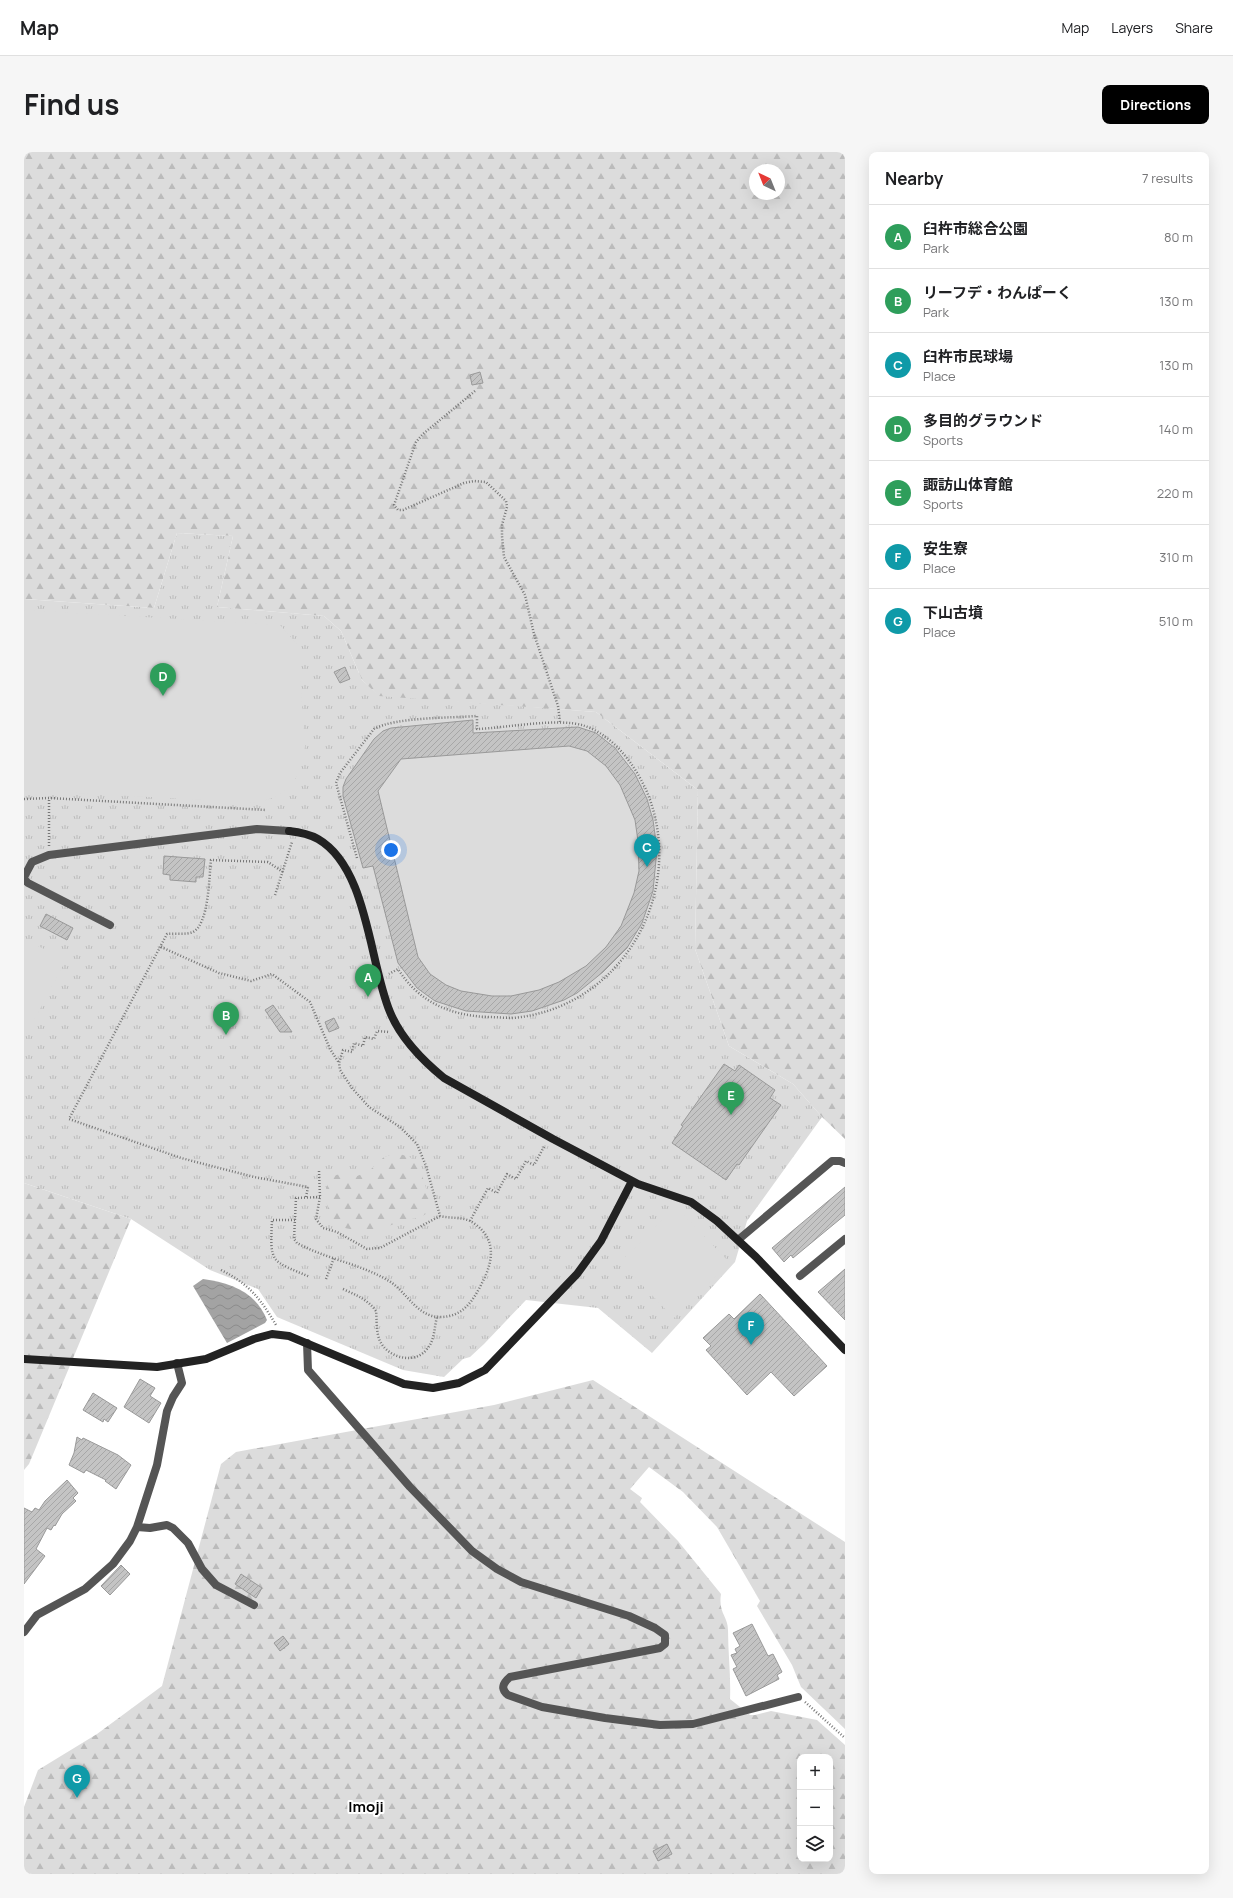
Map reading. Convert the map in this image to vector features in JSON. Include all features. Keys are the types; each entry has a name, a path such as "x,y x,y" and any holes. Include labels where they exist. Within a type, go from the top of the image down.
{"street":[{"path":"110,925 28,883 24,878 32,862 49,855 257,829 292,831 317,838 324,843 346,869 356,889 390,1013 412,1047 429,1065 444,1078 632,1181 691,1202 717,1221 738,1240 845,1349"},
{"path":"738,1240 832,1161 840,1161 845,1163"},
{"path":"24,1359 157,1367 206,1359 254,1339 272,1334 289,1336 404,1384 432,1388 459,1383 485,1370 577,1274 601,1241 632,1181"},
{"path":"800,1276 845,1239"},
{"path":"307,1343 308,1370 410,1487 472,1551 497,1569 521,1582 629,1616 655,1628 665,1635 665,1644 660,1648 510,1677 505,1681 502,1688 508,1695 542,1707 605,1718 660,1725 693,1724 798,1697"},
{"path":"24,1632 37,1614 85,1589 112,1564 130,1542 137,1527 157,1465 167,1411 173,1397 182,1383 177,1363"},
{"path":"137,1527 150,1528 167,1526 173,1528 188,1542 202,1569 209,1578 221,1589 254,1605"}],"path":[{"path":"475,391 423,434 416,442 394,505 398,510 403,510 464,483 481,480 489,484 506,501 507,508 502,525 504,557 525,596 534,634 558,706 560,722"},
{"path":"357,858 336,783 344,767 374,729 380,725 397,721 477,716 477,729 560,722 585,726 608,737 636,770 650,800 659,840 659,874 652,904 644,928 635,942 607,976 587,992 552,1008 512,1018 475,1016 441,1007 419,994 411,987 398,969 389,974"},
{"path":"24,799 49,798 266,810"},
{"path":"49,798 49,855"},
{"path":"275,895 283,872 292,831"},
{"path":"283,872 268,862 211,860 205,912 201,925 192,932 167,934 69,1119 181,1158 254,1177 308,1187 306,1197"},
{"path":"161,947 226,975 251,981 272,974 310,1002 330,1049 339,1063 344,1076 370,1107 400,1127 417,1144 426,1166 440,1216"},
{"path":"339,1063 343,1050 352,1052 354,1043 363,1046 365,1037 374,1040 377,1031 387,1033 393,1030"},
{"path":"470,1221 488,1188 497,1193 507,1174 516,1179 526,1161 534,1165 543,1148"},
{"path":"319,1171 320,1196 316,1219 323,1228 337,1232 368,1249 380,1248 440,1216 455,1217 470,1221 479,1228 489,1240 492,1258 490,1268 468,1307 453,1314 437,1317 417,1309 390,1282 296,1243 294,1239 296,1198 320,1196"},
{"path":"295,1220 272,1220 271,1251 273,1256 282,1265 310,1277"},
{"path":"326,1279 334,1258"},
{"path":"220,1270 236,1278 261,1300 276,1325"},
{"path":"343,1289 366,1301 373,1307 376,1311 380,1343 388,1351 398,1356 419,1356 428,1349 434,1338 437,1317"},
{"path":"798,1697 845,1738"}],"green space":[{"path":"24,152 845,152 845,1139 822,1117 793,1084 729,1046 695,949 698,790 596,712 379,696 362,680 341,631 324,616 217,607 233,536 177,533 154,608 24,599"},
{"path":"177,533 233,536 217,607 324,616 341,631 362,680 379,695 596,712 698,790 695,949 729,1046 793,1084 822,1117 747,1221 735,1262 652,1353 598,1308 526,1300 484,1344 470,1357 463,1359 444,1377 403,1370 277,1317 258,1289 210,1270 131,1219 24,1183 24,599 154,608"},
{"path":"24,610 280,625 298,645 305,746 297,777 286,790 278,795 257,803 24,790"},
{"path":"569,746 588,753 611,771 622,787 635,824 639,852 637,880 630,906 618,930 601,952 580,970 554,984 534,991 514,995 494,996 457,989 441,982 428,972 418,957 379,790 399,761 404,759"},
{"path":"24,939 66,960 24,1039"},
{"path":"396,1153 410,1157 421,1171 432,1210 421,1217 402,1221 370,1233 345,1228 330,1219 325,1195 329,1177 344,1173 350,1179 369,1171 384,1157"},
{"path":"24,1183 131,1219 29,1464 24,1470"},
{"path":"676,1207 730,1263 674,1318 620,1262"},
{"path":"593,1380 845,1542 845,1729 801,1687 792,1665 757,1606 760,1601 717,1527 683,1492 649,1467 630,1489 642,1498 640,1502 678,1541 721,1594 721,1606 728,1625 730,1699 750,1715 771,1711 817,1720 845,1745 845,1874 24,1874 24,1807 38,1770 97,1734 162,1686 221,1464 236,1452 494,1405"}],"water":[{"path":"203,1279 223,1283 241,1290 256,1302 262,1310 267,1320 265,1323 227,1343 193,1286"}],"building":[{"path":"480,372 483,383 472,385 470,375"},
{"path":"345,667 350,679 340,683 334,672"},
{"path":"473,720 473,733 578,727 596,733 615,748 635,774 647,799 653,820 657,849 653,891 642,923 627,948 603,972 577,993 564,1000 532,1011 511,1014 466,1011 435,1001 417,988 398,963 373,866 363,868 343,796 343,787 346,779 374,739 383,731 391,728","holes":["569,746 587,751 606,766 620,785 635,820 638,841 639,871 634,893 621,926 606,947 586,966 559,982 539,990 511,996 492,996 461,991 446,985 430,974 418,957 378,791 401,759"]},
{"path":"164,856 205,859 203,877 196,877 196,882 170,880 170,875 163,874"},
{"path":"46,914 73,928 67,940 40,926"},
{"path":"273,1005 292,1032 280,1032 265,1010"},
{"path":"334,1018 339,1028 329,1032 325,1022"},
{"path":"724,1064 735,1071 739,1065 775,1090 770,1098 781,1105 739,1165 737,1164 726,1180 672,1143 683,1126 681,1125"},
{"path":"845,1187 845,1215 793,1258 791,1255 784,1262 772,1248"},
{"path":"845,1269 845,1320 818,1292"},
{"path":"760,1294 827,1366 794,1396 771,1372 747,1395 706,1350 711,1346 703,1338 729,1314 734,1319"},
{"path":"140,1379 155,1388 150,1396 161,1403 149,1423 124,1407"},
{"path":"93,1393 117,1408 108,1422 104,1419 103,1422 83,1410"},
{"path":"77,1437 82,1440 83,1438 118,1455 131,1465 116,1489 105,1481 106,1480 86,1470 84,1473 69,1465 74,1453"},
{"path":"67,1480 78,1493 73,1498 76,1501 62,1514 51,1530 47,1528 36,1549 45,1556 24,1584 24,1508 32,1512 35,1508 39,1510 45,1501"},
{"path":"121,1565 130,1574 110,1595 101,1586"},
{"path":"241,1574 262,1588 256,1598 235,1584"},
{"path":"752,1624 768,1656 773,1654 782,1672 777,1675 779,1679 746,1696 733,1669 737,1667 731,1655 737,1653 735,1649 740,1646 733,1633"},
{"path":"283,1636 289,1644 280,1651 274,1643"},
{"path":"667,1844 672,1854 658,1861 653,1851"}],"place":[{"name":"多目的グラウンド","path":"163,696"},
{"name":"臼杵市民球場","path":"647,867"},
{"name":"臼杵市総合公園","path":"368,997"},
{"name":"リーフデ・わんぱーく","path":"226,1035"},
{"name":"諏訪山体育館","path":"731,1115"},
{"name":"安生寮","path":"751,1345"},
{"name":"下山古墳","path":"77,1798"}],"district":[{"name":"Imoji","path":"366,1806"}]}
